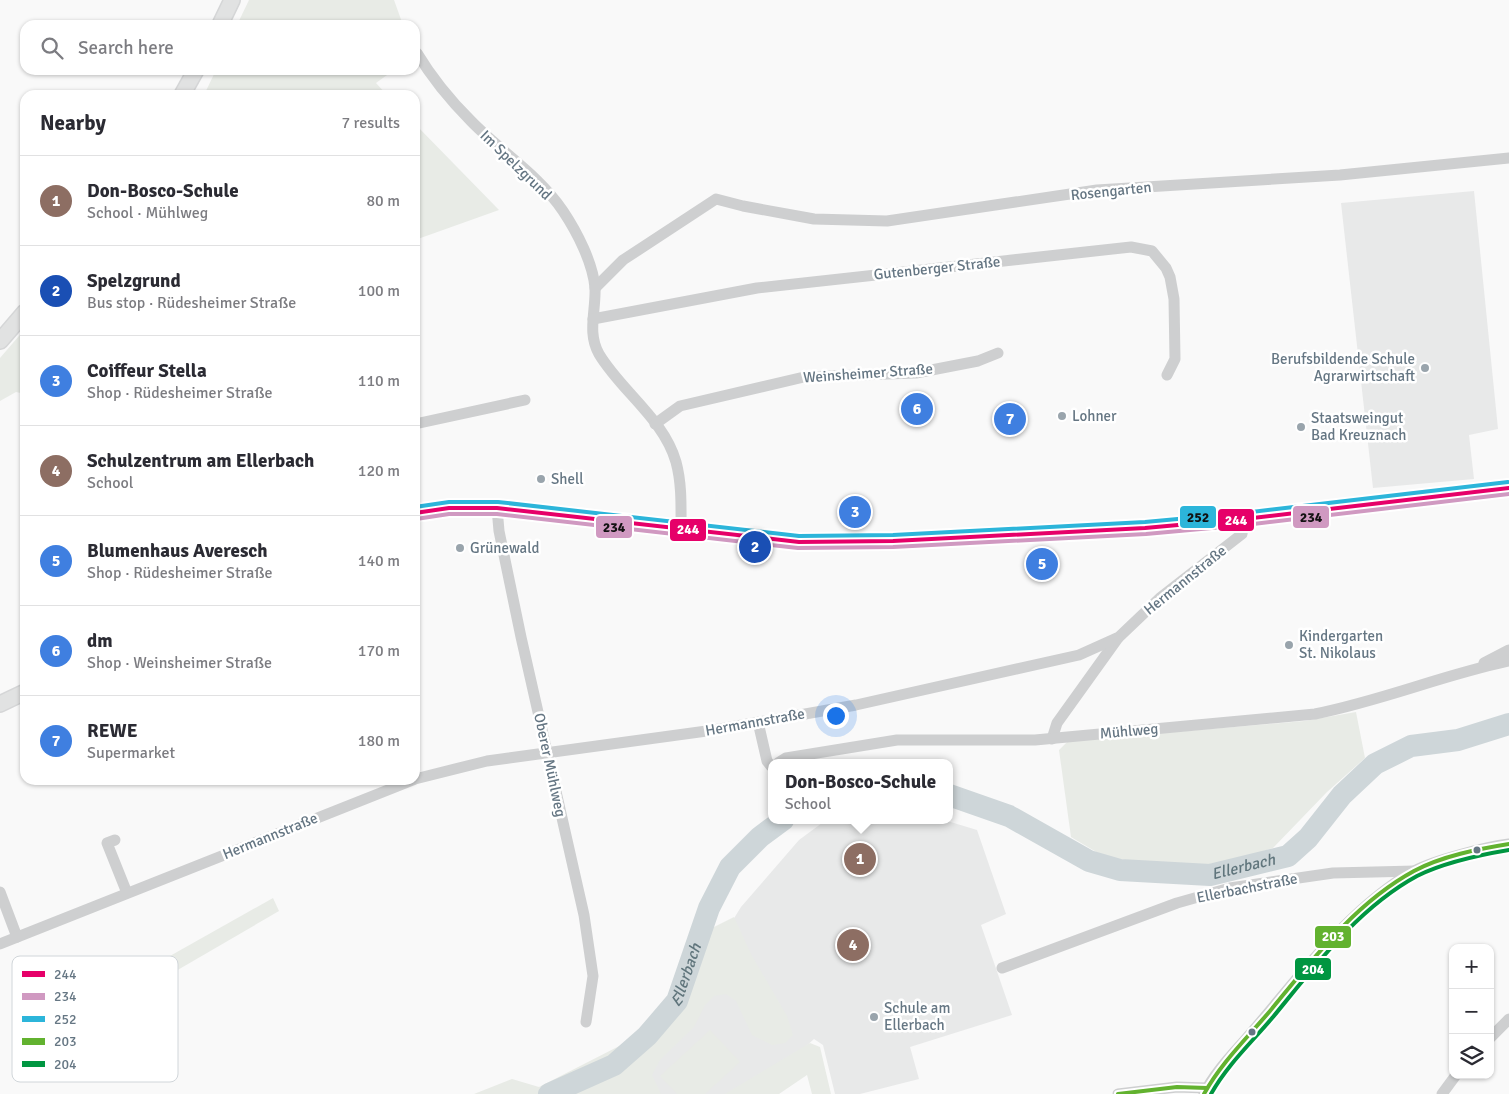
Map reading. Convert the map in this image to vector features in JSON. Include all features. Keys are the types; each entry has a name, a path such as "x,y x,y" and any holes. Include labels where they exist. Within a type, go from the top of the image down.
{"street":[{"path":"222,20 232,0"},
{"name":"Im Spelzgrund","path":"420,56 438,84 459,108 537,181 562,211 585,254 595,288 592,338 600,355 655,424 676,461 680,493 681,530"},
{"path":"185,90 193,75"},
{"name":"Rosengarten","path":"595,288 623,260 716,199 814,219 887,221 1097,190 1230,184 1509,158"},
{"name":"Gutenberger Straße","path":"592,318 757,288 1131,247 1152,251 1166,268 1170,277 1174,299 1175,358 1167,375"},
{"path":"0,342 20,318"},
{"name":"Weinsheimer Straße","path":"655,424 680,406 804,376 916,373 978,361 998,353"},
{"path":"420,423 526,400"},
{"path":"420,511 449,508 497,508 799,542 893,541 1145,528 1244,519 1509,488"},
{"name":"Oberer Mühlweg","path":"497,508 499,531 584,915 592,967 592,986 586,1022"},
{"name":"Hermannstraße","path":"1052,739 1057,723 1118,637 1161,597 1242,534 1244,519"},
{"name":"Hermannstraße","path":"420,778 487,761 547,754 758,722 856,705 1079,655 1118,637"},
{"name":"Mühlweg","path":"1476,668 1509,650"},
{"name":"Mühlweg","path":"784,759 897,740 1052,739 1315,714 1356,706 1476,668 1509,661"},
{"path":"0,704 20,694"},
{"path":"758,722 768,762"},
{"name":"Hermannstraße","path":"0,944 401,785"},
{"path":"115,840 107,843 127,893"},
{"path":"1118,1094 1177,1087 1206,1091 1329,942 1362,911 1415,870 1478,850 1509,844"},
{"name":"Ellerbachstraße","path":"1002,968 1177,904 1230,888 1333,874 1415,870"},
{"path":"0,892 17,937"},
{"path":"1494,1034 1509,1019"},
{"path":"1442,1094 1453,1079"}],"shaded area":[{"path":"249,0 394,0 401,20 239,20"},
{"path":"214,75 387,75 376,83 382,90 206,90"},
{"path":"420,129 499,210 420,238"},
{"name":"Berufsbildende Schule Agrarwirtschaft","path":"1474,191 1498,429 1469,435 1474,479 1373,488 1341,203"},
{"path":"20,335 20,393 16,392 0,401 0,358"},
{"path":"1356,712 1365,758 1327,792 1273,848 1236,860 1184,868 1103,856 1071,837 1059,750 1068,741 1304,721"},
{"path":"953,823 977,830 1006,914 981,925 1012,1015 910,1047 919,1079 860,1094 835,1094 823,1045 814,1039 754,1094 625,1094 741,907 799,840 821,824"},
{"path":"273,898 279,911 178,970 178,956 170,956"},
{"path":"734,917 751,954 787,1016 793,1035 785,1043 772,1045 752,1035 736,1001 726,994 714,996 705,1005 694,1027 660,1060 652,1075 661,1094 474,1094 512,1079 539,1087 629,1041 668,1000 680,982 688,940"},
{"path":"710,1030 740,1062 705,1094 677,1094 660,1076"},
{"path":"810,1043 820,1047 831,1094 812,1094 807,1075 779,1094 725,1094"}],"waterway":[{"name":"Ellerbach","path":"953,796 1009,816 1089,861 1120,870 1210,875 1288,856 1308,838 1342,795 1375,764 1411,746 1458,740 1509,724"},
{"name":"Ellerbach","path":"549,1094 614,1065 647,1036 677,1001 709,908 730,867 760,837 778,824"}],"transit line":[{"name":"252","path":"420,506 449,502 498,502 799,536 893,535 1145,522 1243,513 1508,482"},
{"name":"244","path":"420,512 449,508 497,508 799,542 893,541 1145,528 1244,519 1509,488"},
{"name":"234","path":"420,518 449,514 497,514 798,548 893,547 1146,534 1245,525 1509,494"},
{"name":"203","path":"1204,1094 1226,1061 1318,953 1373,899 1414,871 1436,861 1485,848 1509,844"},
{"name":"204","path":"1211,1094 1232,1063 1273,1017 1321,958 1376,904 1396,889 1428,871 1462,860 1509,850"},
{"name":"203","path":"1118,1094 1177,1087 1207,1088"}],"place":[{"name":"Berufsbildende Schule Agrarwirtschaft","path":"1425,368"},
{"name":"dm","path":"917,409"},
{"name":"Lohner","path":"1062,416"},
{"name":"REWE","path":"1010,419"},
{"name":"Staatsweingut Bad Kreuznach","path":"1301,427"},
{"name":"Shell","path":"541,479"},
{"name":"Coiffeur Stella","path":"855,512"},
{"name":"Spelzgrund","path":"755,547"},
{"name":"Grünewald","path":"460,548"},
{"name":"Blumenhaus Averesch","path":"1042,564"},
{"name":"Kindergarten St. Nikolaus","path":"1289,645"},
{"name":"Don-Bosco-Schule","path":"860,859"},
{"name":"Schulzentrum am Ellerbach","path":"853,945"},
{"name":"Schule am Ellerbach","path":"874,1017"}]}
